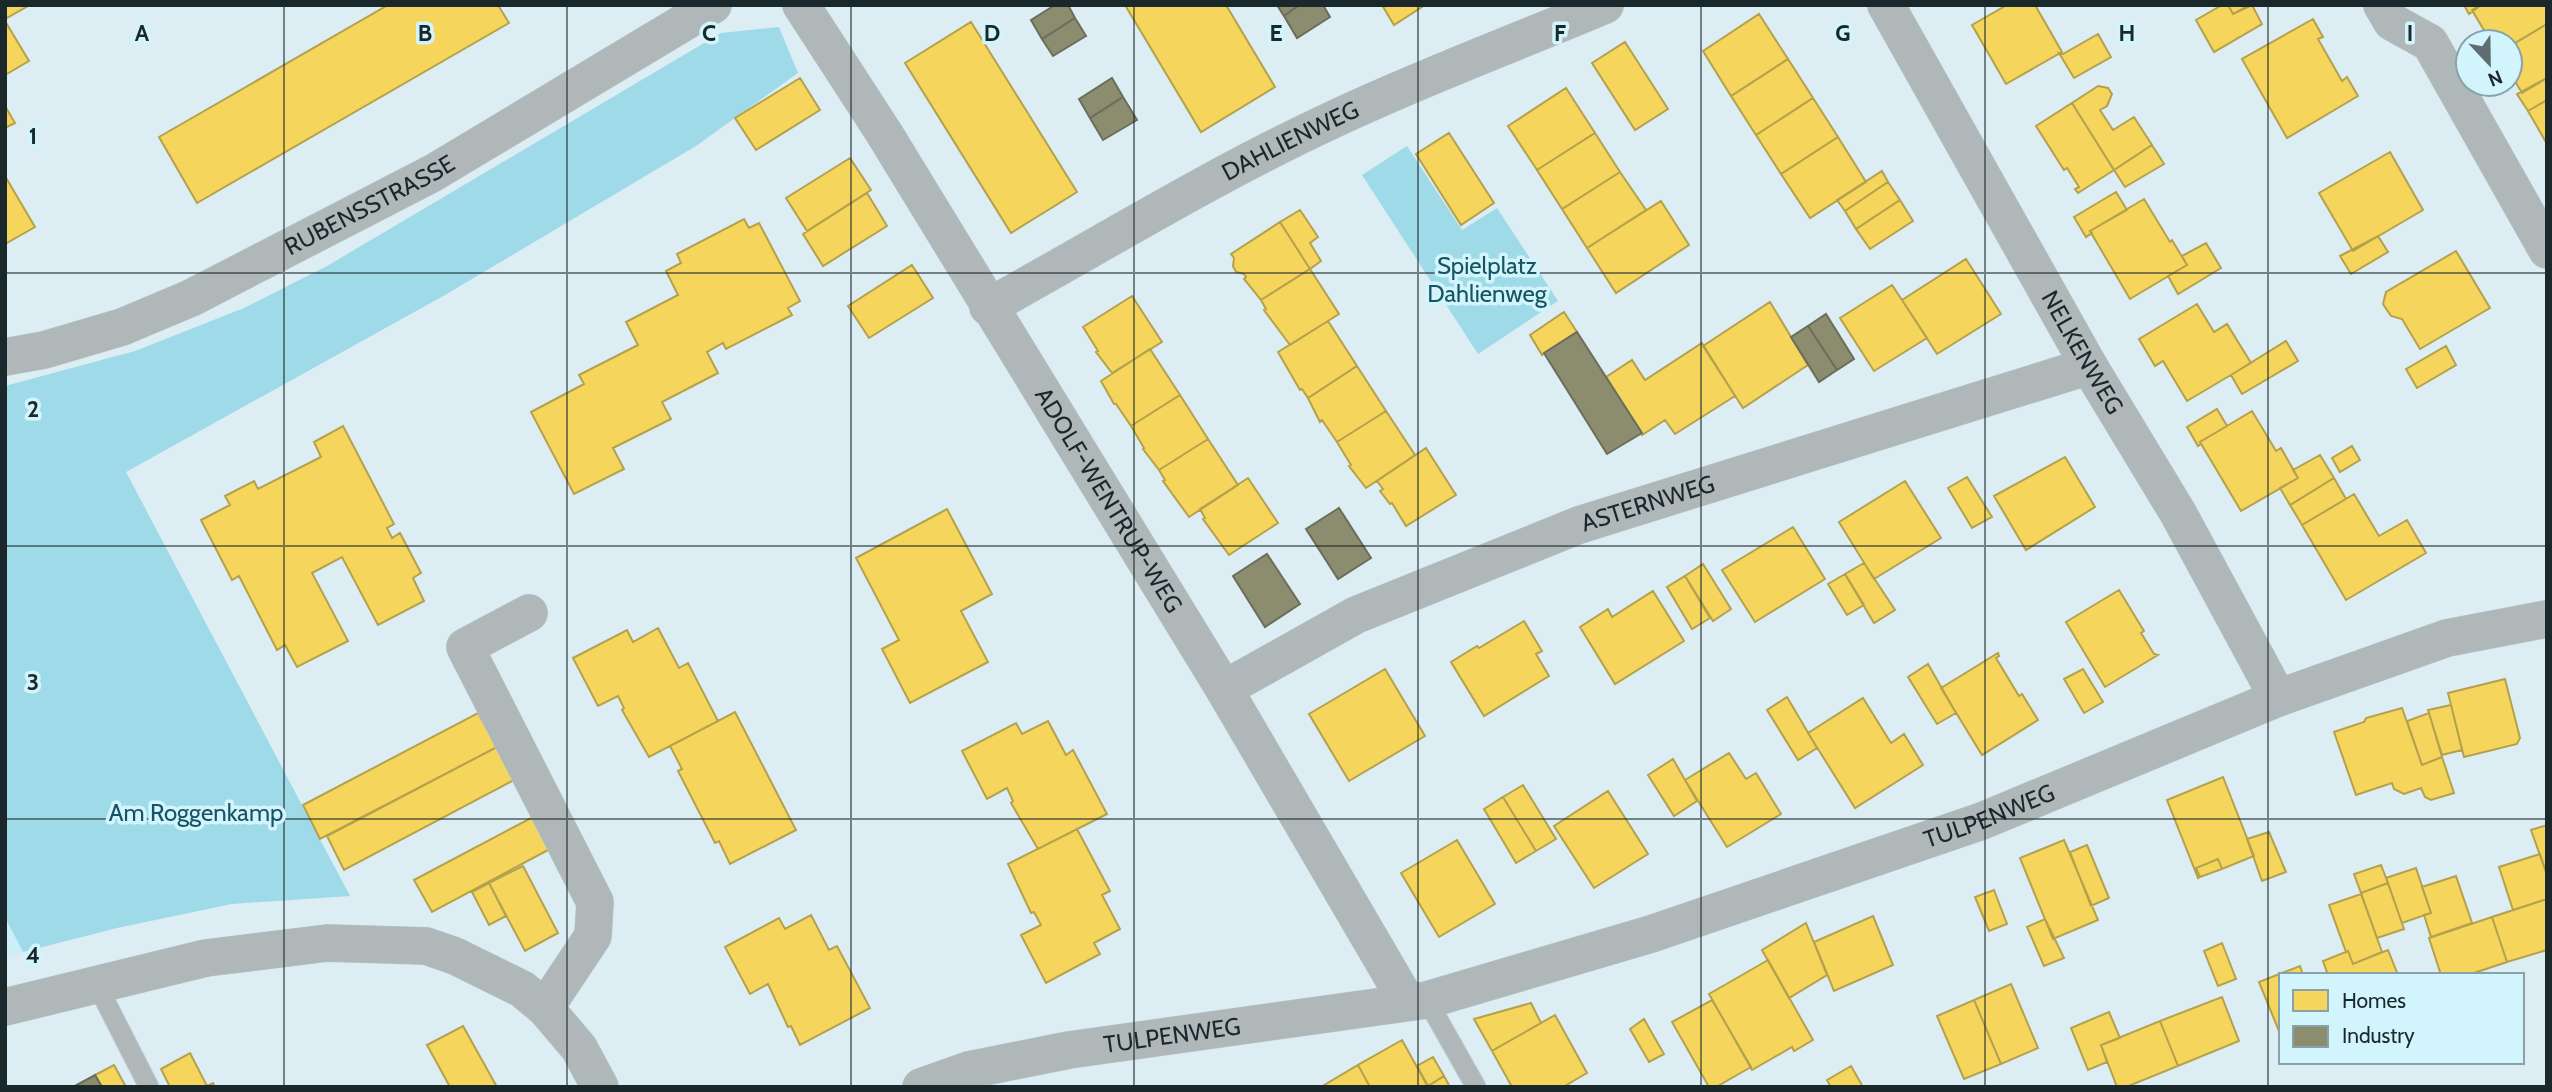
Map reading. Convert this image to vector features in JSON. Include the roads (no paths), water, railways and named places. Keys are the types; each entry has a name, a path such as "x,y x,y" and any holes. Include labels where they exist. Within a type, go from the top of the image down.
{"street":[{"name":"RUBENSSTRASSE","path":"5,357 44,350 122,327 191,298 433,173 713,5"},
{"name":"ADOLF-WENTRUP-WEG","path":"801,5 884,133 988,307 1417,1001"},
{"name":"DAHLIENWEG","path":"988,307 1205,186 1329,121 1440,71 1605,5"},
{"name":"NELKENWEG","path":"1886,5 2089,366 2178,513 2278,698"},
{"path":"2382,5 2392,22 2430,43 2547,250"},
{"name":"ASTERNWEG","path":"1224,689 1356,615 1579,525 2089,366"},
{"path":"528,613 465,647 595,902 593,936 545,1008"},
{"name":"TULPENWEG","path":"921,1087 969,1070 1069,1050 1417,1001 1651,934 1982,821 2278,698 2447,638 2547,619"},
{"path":"5,1007 206,958 327,943 426,946 485,970 522,989 545,1008 579,1048 600,1087"}],"lane":[{"path":"96,983 149,1087"},
{"path":"1417,1001 1476,1087"}],"park label":[{"name":"Spielplatz Dahlienweg","path":"1487,280"},
{"name":"Am Roggenkamp","path":"196,813"}]}
